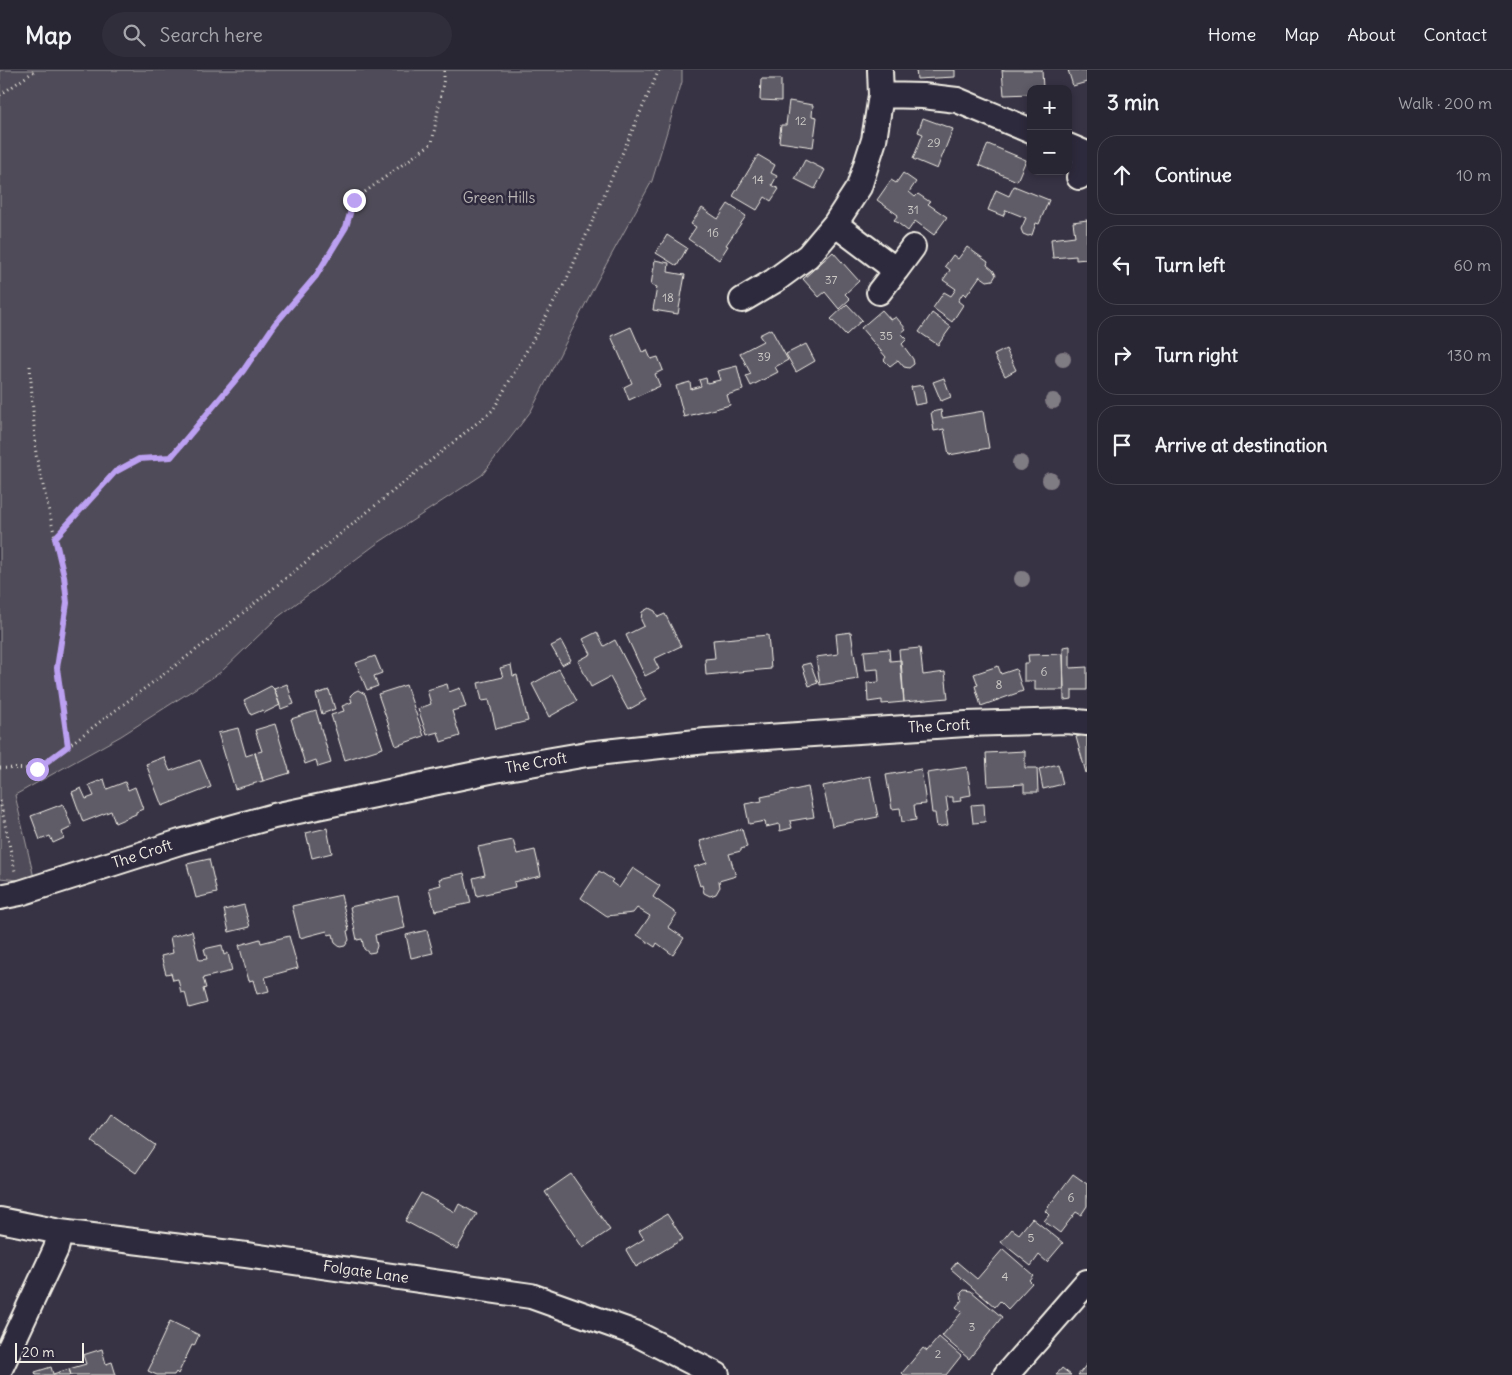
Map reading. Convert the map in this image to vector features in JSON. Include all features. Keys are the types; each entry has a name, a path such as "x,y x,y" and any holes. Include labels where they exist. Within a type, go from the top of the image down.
{"street":[{"path":"742,300 774,281 808,256 835,224 859,187 874,140 881,95 880,70"},
{"path":"881,95 924,96 956,100 1029,130"},
{"path":"1072,150 1084,163"},
{"path":"835,224 896,270"},
{"path":"879,292 914,247"},
{"name":"The Croft","path":"10,895 180,842 274,816 495,770 587,754 706,741 966,724 1067,721 1087,723"},
{"name":"Folgate Lane","path":"0,1220 60,1232 246,1255 531,1296 635,1332 716,1375"},
{"path":"0,1369 56,1249 60,1232"},
{"path":"1006,1375 1087,1282"}],"path":[{"path":"0,94 36,70"},
{"path":"55,538 115,472 139,459 171,457 243,371 275,324 316,276 346,227 354,200 432,143 444,70"},
{"path":"0,768 37,769 212,638 493,410 566,281 659,70"},
{"path":"30,366 36,455 64,576 67,603 57,668 68,746"},
{"path":"0,800 10,895"}],"green space":[{"name":"Green Hills","path":"0,70 682,70 682,82 652,181 596,283 531,411 482,475 375,545 278,617 221,672 121,736 15,795 35,882 0,878"}],"building":[{"path":"916,70 955,70 955,77 917,79"},
{"path":"1002,70 1042,70 1043,85 1027,85 1027,94 1004,95"},
{"path":"1068,70 1087,70 1087,82 1073,86"},
{"path":"761,79 781,79 781,101 760,100"},
{"path":"789,101 813,105 812,116 817,117 813,147 779,142 781,125 786,125"},
{"path":"923,118 953,129 937,169 913,159 923,134 918,132"},
{"path":"988,144 1026,160 1017,181 979,165"},
{"path":"758,155 775,165 771,173 777,176 772,185 779,189 771,201 765,197 757,210 733,196"},
{"path":"805,160 825,170 815,189 795,179"},
{"path":"903,173 916,182 909,192 915,197 918,194 930,202 928,204 947,217 934,235 915,221 908,231 894,220 898,215 877,200 891,180 896,183"},
{"path":"1014,186 1049,200 1039,224 1036,223 1032,235 1023,234 1021,229 1026,218 1006,210 1003,216 988,210 996,190 1009,196"},
{"path":"728,204 746,216 726,245 728,246 719,260 688,239 696,227 691,224 702,208 718,219"},
{"path":"1087,220 1087,259 1076,260 1076,256 1053,258 1051,239 1075,236 1073,222"},
{"path":"667,235 687,248 677,266 656,253"},
{"path":"967,247 988,262 987,265 996,275 993,280 987,281 980,276 966,296 963,293 958,301 963,305 952,322 933,308 944,292 951,296 956,289 943,280 950,270 945,266 953,255 958,259"},
{"path":"833,252 859,281 845,294 850,299 839,309 825,292 819,297 803,279"},
{"path":"655,260 669,263 668,272 685,275 678,314 653,310 657,287 651,285"},
{"path":"847,304 862,320 846,335 831,319"},
{"path":"882,310 891,320 896,317 906,329 901,333 907,339 902,344 913,359 914,364 909,368 904,367 898,360 890,366 884,360 886,357 861,328"},
{"path":"932,313 951,327 938,345 919,332"},
{"path":"631,327 642,352 647,350 651,359 658,357 663,370 655,374 660,386 629,400 624,387 632,383 611,336"},
{"path":"771,329 788,360 775,367 778,372 751,386 746,376 751,374 740,353 763,341 759,335"},
{"path":"806,344 815,361 796,372 786,354"},
{"path":"1006,349 1016,370 1005,376 994,355"},
{"path":"737,366 743,390 727,395 730,405 684,417 676,386 690,382 691,389 701,386 699,380 706,378 707,383 720,380 717,371"},
{"path":"944,378 951,397 941,401 933,382"},
{"path":"923,385 926,403 915,405 911,387"},
{"path":"941,410 942,418 983,411 989,448 949,455 944,429 934,431 931,412"},
{"path":"649,608 655,611 658,617 665,614 681,646 654,659 659,669 645,676 626,635 644,626 641,620 642,612"},
{"path":"597,632 604,646 615,640 646,700 628,710 610,677 591,687 578,661 591,654 583,639"},
{"path":"851,632 858,679 820,685 816,657 838,654 836,634"},
{"path":"768,635 771,669 706,675 705,659 715,658 713,640"},
{"path":"561,641 571,660 562,665 551,646"},
{"path":"1070,646 1070,668 1087,667 1087,690 1072,690 1072,699 1064,700 1063,647"},
{"path":"920,648 923,675 945,672 948,698 904,702 899,650"},
{"path":"889,649 890,661 901,660 904,702 882,704 882,700 868,702 867,683 879,682 878,669 866,670 864,651"},
{"path":"1063,654 1064,690 1035,690 1035,681 1024,681 1024,663 1029,663 1028,655"},
{"path":"375,656 382,673 374,676 378,686 367,690 356,663"},
{"path":"810,663 818,683 809,686 802,665"},
{"path":"511,665 513,676 517,675 528,721 496,729 489,700 482,701 478,683 503,677 500,668"},
{"path":"998,666 1001,674 1016,669 1023,691 981,706 975,686 978,685 974,674"},
{"path":"559,669 577,701 549,717 532,684"},
{"path":"287,684 294,704 281,709 274,689"},
{"path":"447,684 449,692 460,688 466,707 452,711 460,736 441,742 438,732 427,735 418,709 431,704 427,690"},
{"path":"406,685 424,736 396,746 378,694"},
{"path":"271,686 280,705 264,713 263,710 251,715 244,700"},
{"path":"329,690 335,709 322,714 316,694"},
{"path":"358,690 365,694 383,748 345,760 331,715 344,711 342,706 352,702 350,696"},
{"path":"316,711 331,763 318,767 316,760 305,764 291,719"},
{"path":"275,724 290,773 263,781 255,753 262,751 255,730"},
{"path":"238,728 246,756 255,753 263,781 235,789 218,733"},
{"path":"1087,734 1087,773 1086,773 1076,737"},
{"path":"1025,751 1025,768 1037,768 1038,792 1024,792 1024,784 988,786 986,753"},
{"path":"164,757 170,771 200,760 211,787 162,806 146,764"},
{"path":"1058,764 1063,784 1043,789 1039,769"},
{"path":"967,767 971,795 960,797 961,801 953,802 953,797 946,797 948,825 937,827 935,813 932,813 927,773"},
{"path":"921,769 926,804 914,805 916,820 902,822 900,808 892,809 886,775"},
{"path":"870,776 878,817 832,826 823,786"},
{"path":"104,779 107,789 125,782 128,790 135,787 143,809 115,823 111,811 83,822 72,792 81,788 86,799 94,796 89,785"},
{"path":"808,787 814,817 790,821 792,828 780,831 779,824 766,827 765,821 749,824 745,804 762,801 761,797"},
{"path":"63,804 72,827 62,832 64,838 53,843 50,836 40,840 31,816"},
{"path":"984,804 985,822 973,823 971,805"},
{"path":"327,828 332,853 312,858 306,833"},
{"path":"742,829 747,847 741,849 741,851 729,854 736,876 719,881 720,887 716,894 710,896 704,893 694,867 707,863 700,841"},
{"path":"513,840 517,854 535,850 541,876 514,882 515,887 477,896 473,878 485,875 478,847"},
{"path":"209,859 217,893 196,898 187,864"},
{"path":"633,868 660,886 653,897 677,914 668,927 684,938 673,955 657,943 655,947 637,935 650,916 637,908 633,913 607,916 581,898 599,871 613,880 611,882 619,888"},
{"path":"464,873 471,903 435,911 429,888 441,885 439,879"},
{"path":"341,895 349,930 347,931 349,940 345,946 340,947 335,943 333,934 328,935 327,931 300,938 292,906"},
{"path":"398,896 405,928 375,935 377,946 375,952 369,953 364,949 362,939 357,940 350,907"},
{"path":"244,905 250,927 229,932 224,910"},
{"path":"427,930 433,953 411,958 406,935"},
{"path":"192,931 199,960 207,959 204,949 222,945 224,955 228,953 232,971 203,978 206,988 203,989 207,1003 189,1008 185,992 181,993 178,979 173,980 171,973 166,974 161,956 173,953 170,937"},
{"path":"289,936 298,968 265,977 269,991 257,994 253,980 249,981 239,945 260,939 261,943"},
{"path":"111,1114 155,1145 136,1173 92,1142"},
{"path":"571,1174 610,1230 583,1248 545,1192"},
{"path":"1073,1174 1087,1184 1087,1206 1081,1215 1076,1212 1060,1233 1044,1221 1049,1215 1045,1211"},
{"path":"421,1193 455,1212 459,1204 477,1214 457,1249 405,1221"},
{"path":"667,1214 683,1239 636,1267 626,1250 644,1239 639,1231"},
{"path":"1032,1218 1063,1243 1047,1262 1039,1255 1031,1266 1001,1242 1012,1229 1019,1234"},
{"path":"1003,1249 1033,1275 1029,1280 1032,1283 1008,1309 1000,1301 995,1307 951,1269 957,1262 977,1279"},
{"path":"964,1290 971,1291 1002,1317 969,1359 942,1336 962,1312 956,1307 962,1300 961,1293"},
{"path":"170,1321 199,1335 178,1374 176,1372 174,1375 157,1375 148,1371"},
{"path":"939,1337 961,1356 946,1375 904,1375 902,1373 923,1348 927,1351"},
{"path":"102,1349 106,1364 112,1362 116,1375 71,1375 69,1369 86,1364 83,1355"},
{"path":"1087,1364 1087,1375 1078,1375"},
{"path":"51,1367 53,1374 69,1369 71,1375 36,1375 35,1372"},
{"path":"1062,1368 1071,1375 1056,1375"}],"route":[{"path":"37,769 68,746 57,668 67,603 64,576 55,538 115,472 139,459 171,457 243,371 275,324 316,276 346,227 354,200"}]}
